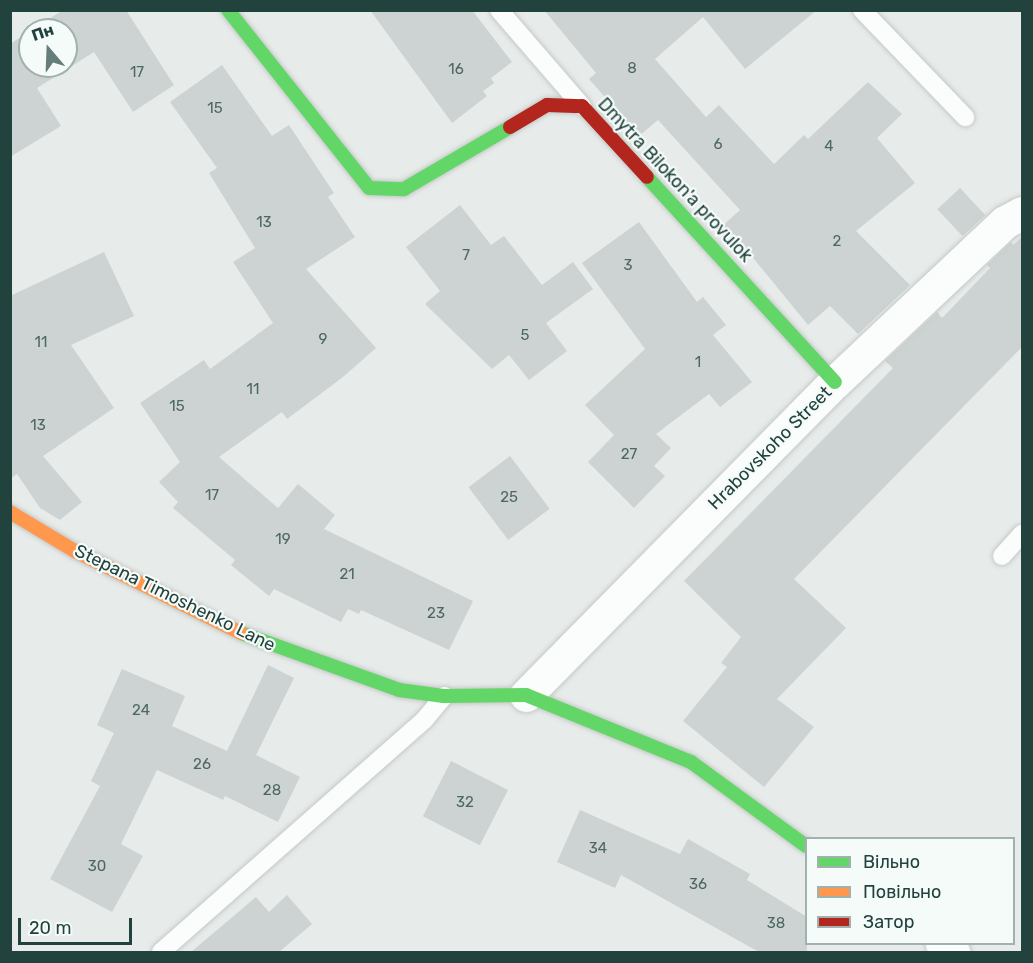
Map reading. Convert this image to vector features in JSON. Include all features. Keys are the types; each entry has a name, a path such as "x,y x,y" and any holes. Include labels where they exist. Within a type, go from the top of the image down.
{"street":[{"name":"Dmytra Bilokon'a provulok","path":"228,10 369,188 404,189 547,105 582,106 835,382"},
{"name":"Hrabovskoho Street","path":"526,694 835,382 1005,222 1023,213"},
{"name":"Stepana Timoshenko Lane","path":"10,512 75,551 256,641 399,690 444,696 526,694 691,762 805,845"}],"lane":[{"path":"499,10 582,106"},
{"path":"862,10 965,117"},
{"path":"1002,556 1023,534"},
{"path":"161,952 425,719 444,696"}],"building":[{"path":"63,10 126,10 174,85 133,112 94,52 78,62 78,18 51,18"},
{"path":"370,10 472,10 512,62 491,78 494,83 483,91 487,96 452,123"},
{"path":"544,10 817,10 745,69 703,17 655,59 706,117 719,105 774,164 804,135 808,139 868,82 902,114 877,138 915,183 856,231 910,285 858,334 830,306 808,325 749,253 745,256 720,228 740,210 658,120 639,136 589,79 596,73"},
{"path":"18,39 18,78 53,78 37,88 61,126 10,157 10,44"},
{"path":"222,65 272,136 289,125 334,193 328,197 355,237 306,269 376,348 343,377 287,419 282,412 219,457 278,508 298,484 335,515 324,529 473,601 449,650 361,610 359,614 348,609 341,622 274,589 269,596 231,565 235,560 173,508 178,502 159,482 180,462 140,403 204,360 210,369 273,323 233,262 255,248 209,173 217,168 170,102"},
{"path":"960,188 985,215 963,236 937,209"},
{"path":"460,205 491,245 504,236 542,285 573,262 593,289 546,323 567,351 529,380 509,355 492,369 425,304 440,291 406,247"},
{"path":"639,222 697,302 703,297 726,325 713,335 752,382 720,407 709,394 656,434 671,448 654,466 665,476 634,508 588,462 614,435 585,405 645,349 582,263"},
{"path":"1023,236 1023,346 794,579 846,628 777,699 814,727 764,787 683,721 727,667 721,663 741,637 684,581 893,368 885,361 937,312 942,318 990,268 987,265 1011,242 1013,245"},
{"path":"104,252 134,316 71,345 114,408 43,456 82,502 60,520 40,508 17,474 10,479 10,296"},
{"path":"510,456 550,509 508,540 468,487"},
{"path":"268,665 294,678 256,755 300,777 278,822 225,796 223,800 157,770 121,844 143,856 112,912 50,879 100,786 91,781 114,733 97,725 122,669 185,696 172,726 227,751"},
{"path":"451,761 508,790 480,845 423,816"},
{"path":"580,810 680,854 688,839 750,874 747,880 805,916 807,952 759,952 621,875 615,888 557,862"},
{"path":"287,895 312,924 279,952 191,952 256,897 269,912"}],"traffic: fast":[{"path":"228,10 369,188 404,189 510,127"},
{"path":"647,177 835,382"},
{"path":"241,633 399,690 444,696 526,695 691,762 805,845"}],"traffic: slow":[{"path":"10,512 75,551 241,633"}],"traffic: jam":[{"path":"510,127 547,105 582,106 647,177"}]}
